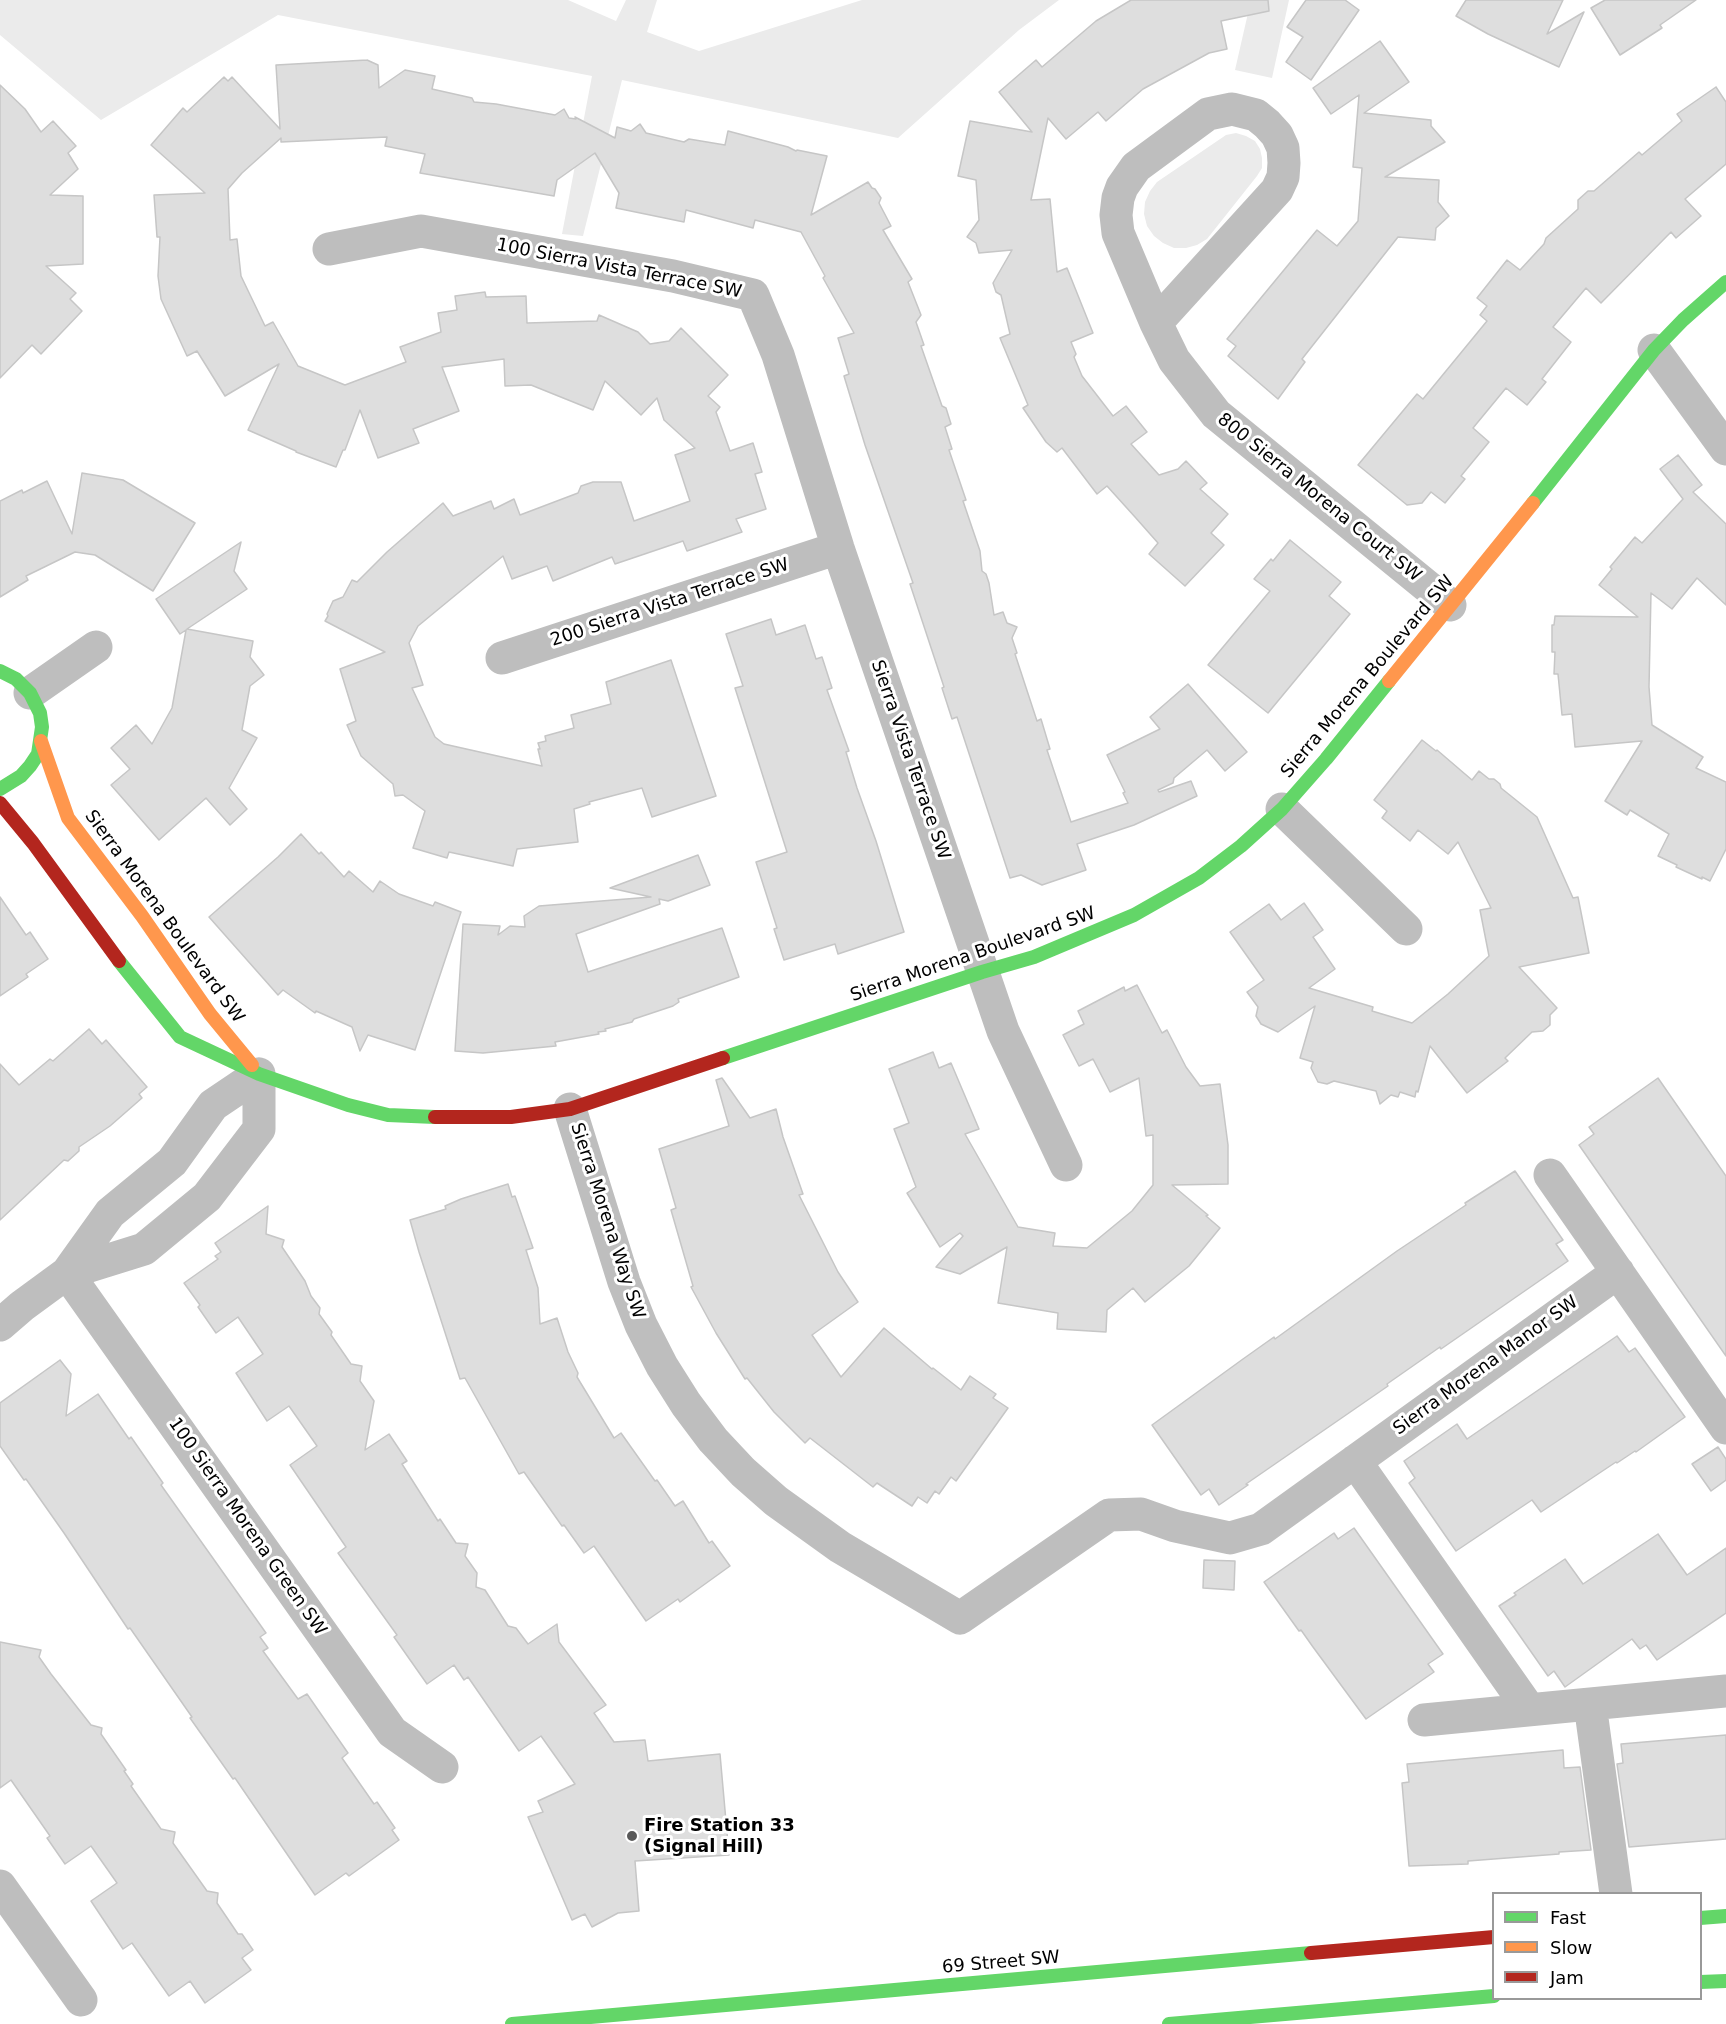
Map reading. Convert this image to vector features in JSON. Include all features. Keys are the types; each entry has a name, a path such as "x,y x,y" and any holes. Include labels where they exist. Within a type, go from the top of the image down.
{"street":[{"name":"800 Sierra Morena Court SW","path":"1156,323 1277,190 1283,177 1283,148 1272,130 1256,116 1232,109 1209,114 1136,167 1122,187 1116,215 1118,233 1156,323 1174,360 1216,414 1450,605"},
{"name":"100 Sierra Vista Terrace SW","path":"329,249 421,231 674,276 753,295 778,355 838,548"},
{"name":"Sierra Morena Boulevard SW","path":"0,803 33,843 106,946 180,1036 259,1074 348,1105 388,1115 454,1119 511,1117 570,1109 982,972 1034,957 1134,915 1198,878 1241,846 1282,808 1371,705 1654,350 1683,320 1726,282"},
{"path":"1654,350 1726,449"},
{"name":"200 Sierra Vista Terrace SW","path":"502,658 838,548"},
{"name":"Sierra Vista Terrace SW","path":"838,548 1003,1031 1066,1165"},
{"path":"30,693 96,647"},
{"path":"0,670 16,679 30,693 40,713 41,741 38,754 30,766 12,783 0,789"},
{"name":"Sierra Morena Boulevard SW","path":"41,741 68,818 142,916 210,1014 259,1074"},
{"path":"1282,808 1406,929"},
{"path":"0,1326 22,1306 67,1273 110,1212 172,1162 213,1105 259,1074"},
{"path":"67,1273 144,1249 207,1197 259,1129 259,1074"},
{"name":"Sierra Morena Way SW","path":"570,1109 624,1282 641,1325 662,1366 713,1440 776,1502 840,1547 960,1618"},
{"path":"1551,1175 1726,1428"},
{"name":"Sierra Morena Manor SW","path":"960,1618 1109,1515 1141,1514 1175,1526 1230,1538 1261,1529 1618,1272"},
{"name":"100 Sierra Morena Green SW","path":"67,1273 392,1732 442,1767"},
{"path":"1355,1461 1529,1709"},
{"path":"1424,1720 1726,1691"},
{"path":"1590,1704 1616,1892"},
{"path":"0,1886 81,2000"},
{"path":"1702,1918 1726,1916"},
{"name":"69 Street SW","path":"512,2024 1492,1937"},
{"path":"1702,1982 1726,1981"},
{"path":"1169,2024 1492,1996"},
{"path":"680,2024 684,2010"},
{"path":"684,2010 690,2024"}],"shaded area":[{"path":"0,0 568,0 616,21 626,0 657,0 647,32 699,51 862,0 1059,0 1019,30 898,138 622,80 583,236 562,234 592,76 278,15 101,120 0,35"},
{"path":"1251,0 1289,0 1272,78 1235,70"},
{"path":"1236,133 1255,141 1260,149 1262,168 1257,176 1207,239 1186,248 1174,248 1163,243 1147,226 1144,214 1145,202 1150,191 1157,182 1226,135"}],"building":[{"path":"1131,0 1268,0 1269,11 1221,21 1227,49 1209,53 1143,89 1106,121 1098,112 1066,139 1048,118 1031,200 1050,199 1057,272 1067,268 1093,333 1071,342 1082,376 1113,416 1126,406 1147,432 1131,444 1159,475 1178,469 1186,461 1207,483 1200,489 1228,514 1211,533 1224,545 1185,586 1149,554 1158,543 1107,486 1097,494 1062,448 1057,452 1046,442 1023,408 1028,405 1000,338 1010,334 1001,295 996,292 993,283 1012,250 979,253 976,243 967,237 979,220 976,180 958,176 970,121 1032,132 999,92 1036,60 1042,67 1096,21"},
{"path":"1306,0 1345,0 1359,10 1311,80 1286,62 1303,37 1287,27"},
{"path":"1466,0 1563,0 1547,34 1584,12 1559,67 1488,34 1456,16"},
{"path":"1605,0 1696,0 1660,25 1662,28 1620,55 1591,8"},
{"path":"1380,41 1409,82 1364,113 1431,120 1431,126 1445,142 1385,177 1439,180 1438,202 1449,216 1436,228 1435,240 1398,237 1302,359 1305,362 1278,399 1228,356 1236,346 1227,339 1317,230 1337,246 1358,221 1362,168 1353,167 1359,95 1331,114 1313,88"},
{"path":"367,60 378,65 379,88 405,70 435,76 432,89 472,98 474,102 555,115 564,109 569,118 576,119 575,117 615,138 617,127 631,131 640,124 646,133 684,142 689,139 725,145 728,131 796,151 827,156 811,215 868,182 881,198 879,203 891,226 883,230 912,279 908,282 921,315 916,322 924,345 921,346 942,406 946,408 951,424 945,427 952,449 949,450 980,551 982,571 986,574 989,583 994,615 1003,612 1007,623 1017,627 1012,638 1017,653 1015,654 1037,721 1041,719 1050,749 1047,750 1071,822 1128,803 1107,755 1160,729 1150,717 1188,684 1247,752 1225,771 1207,750 1174,778 1173,783 1158,790 1159,792 1191,781 1197,796 1134,825 1077,844 1086,870 1042,885 1021,875 1010,878 957,717 952,719 942,688 944,687 910,584 913,583 865,445 844,376 849,374 838,338 854,333 823,278 825,276 801,232 755,220 753,228 686,210 684,222 616,208 619,193 595,153 557,180 554,196 420,173 425,154 385,146 387,137 281,142 281,138 242,173 228,189 230,240 237,239 241,276 265,326 273,322 298,366 345,385 406,362 400,347 441,332 438,313 457,310 455,296 485,292 486,297 526,296 527,323 597,321 599,315 638,332 650,344 669,341 681,328 728,375 708,396 720,407 716,412 730,451 753,443 762,472 755,474 766,509 736,519 742,532 687,551 683,541 615,564 612,557 553,581 547,566 512,579 503,556 418,626 409,643 423,685 412,688 435,737 444,744 542,766 538,743 546,741 545,736 574,728 571,715 611,704 606,682 671,660 716,796 652,817 642,788 589,802 590,804 574,809 578,842 517,849 513,866 449,852 447,858 413,848 425,811 403,795 395,796 393,784 361,756 347,725 356,721 340,669 385,652 325,621 333,601 343,597 352,580 357,582 443,503 453,516 491,501 494,509 514,499 520,515 578,493 581,486 593,482 621,482 634,521 690,501 675,455 695,448 664,420 657,398 641,415 605,381 593,410 531,385 505,386 504,359 442,367 459,411 413,429 419,443 378,458 360,410 336,467 248,430 279,364 225,396 197,351 187,356 161,299 158,276 160,237 157,237 154,195 205,193 151,145 183,108 187,112 224,77 228,81 232,77 280,129 276,65"},
{"path":"0,85 25,109 41,132 53,121 76,146 68,153 78,169 50,195 83,196 83,264 46,266 76,293 70,299 82,311 41,354 32,345 0,378"},
{"path":"1716,87 1726,102 1726,164 1685,199 1701,216 1676,238 1671,232 1601,303 1586,288 1553,327 1571,342 1542,379 1546,382 1527,405 1506,388 1473,428 1489,442 1461,476 1465,479 1445,503 1431,492 1422,503 1407,505 1358,465 1417,394 1423,399 1487,321 1480,315 1487,306 1477,298 1507,260 1520,270 1544,244 1546,238 1578,209 1578,200 1588,191 1594,191 1639,152 1642,155 1682,121 1677,114"},
{"path":"1678,455 1702,485 1693,492 1726,524 1726,605 1697,578 1672,609 1651,593 1649,687 1652,725 1703,757 1696,768 1726,782 1726,849 1710,881 1676,867 1677,865 1658,856 1669,834 1630,810 1627,815 1605,801 1642,741 1575,747 1572,714 1562,715 1558,674 1554,674 1555,652 1552,652 1552,625 1554,625 1555,616 1638,617 1599,585 1612,569 1610,567 1635,537 1642,543 1683,499 1660,469"},
{"path":"82,473 123,480 195,523 153,591 95,555 75,552 26,576 28,580 0,597 0,501 47,481 72,534"},
{"path":"1290,540 1341,582 1329,596 1350,614 1268,713 1208,665 1270,591 1254,579"},
{"path":"241,542 234,571 247,589 187,629 253,641 250,657 264,675 250,686 242,730 257,738 229,788 247,809 230,825 206,798 159,840 111,785 130,769 111,748 136,725 152,744 172,708 186,630 180,634 156,599"},
{"path":"771,619 776,635 805,625 816,659 822,657 832,688 827,690 849,751 846,752 904,932 838,954 835,944 784,960 774,929 777,928 756,862 787,852 735,688 743,686 726,634"},
{"path":"1422,740 1472,780 1479,771 1489,779 1494,779 1501,788 1537,817 1573,898 1578,897 1589,953 1519,967 1557,1008 1550,1015 1550,1025 1543,1031 1532,1032 1505,1058 1508,1061 1467,1093 1430,1046 1415,1097 1400,1092 1398,1097 1391,1095 1380,1104 1376,1091 1334,1081 1327,1084 1318,1082 1311,1068 1313,1062 1300,1058 1315,1006 1278,1032 1261,1024 1256,1016 1258,1007 1247,992 1264,980 1230,932 1269,904 1281,920 1304,903 1323,930 1313,937 1335,969 1309,988 1373,1007 1372,1011 1412,1023 1489,956 1480,910 1491,908 1458,842 1448,854 1418,830 1410,841 1382,818 1387,811 1374,800"},
{"path":"301,834 344,877 349,871 373,892 380,881 399,894 433,906 435,902 461,912 415,1050 368,1035 360,1051 352,1027 316,1011 315,1013 283,990 278,995 209,917"},
{"path":"698,855 710,885 668,901 659,899 660,904 576,934 588,972 722,928 739,977 678,999 679,1002 673,1006 634,1019 632,1022 605,1029 606,1031 598,1032 599,1034 555,1042 556,1046 483,1053 455,1051 463,924 500,926 498,935 510,926 525,927 524,916 539,906 651,897 610,888"},
{"path":"0,897 26,935 30,932 48,959 26,974 28,977 0,996"},
{"path":"1137,985 1162,1033 1167,1030 1186,1067 1200,1086 1220,1084 1228,1145 1228,1184 1172,1185 1220,1228 1189,1266 1145,1302 1133,1288 1107,1310 1106,1332 1057,1329 1058,1313 998,1303 1007,1247 960,1274 936,1267 963,1236 960,1233 940,1247 907,1193 916,1187 894,1129 909,1123 889,1069 933,1052 939,1068 951,1063 979,1129 965,1134 1018,1227 1055,1233 1053,1246 1087,1248 1132,1211 1153,1185 1153,1135 1146,1136 1139,1078 1110,1092 1093,1059 1079,1066 1063,1035 1084,1024 1078,1011 1124,987 1125,991"},
{"path":"89,1029 102,1044 106,1040 147,1087 139,1094 142,1098 110,1126 79,1147 79,1151 68,1161 64,1160 0,1220 0,1064 19,1085 50,1059 53,1061"},
{"path":"722,1078 750,1118 776,1109 783,1137 803,1194 799,1195 838,1272 858,1302 812,1335 841,1377 884,1328 932,1369 961,1390 970,1376 996,1394 993,1398 1008,1408 956,1481 951,1477 939,1494 935,1491 927,1503 918,1497 912,1506 877,1483 873,1487 810,1438 805,1443 774,1412 747,1378 745,1379 691,1287 693,1286 671,1210 676,1208 659,1149 729,1126 716,1080"},
{"path":"1658,1078 1726,1176 1726,1356 1579,1145 1594,1134 1589,1127"},
{"path":"1515,1171 1563,1240 1556,1244 1568,1261 1387,1384 1388,1386 1219,1505 1209,1489 1201,1495 1152,1425 1274,1337 1275,1339 1397,1251 1466,1205 1465,1203"},
{"path":"508,1184 512,1197 515,1196 533,1248 526,1250 538,1288 540,1324 557,1318 568,1352 578,1373 577,1377 614,1438 621,1433 675,1506 683,1501 709,1543 712,1541 730,1566 680,1602 678,1599 646,1621 594,1546 584,1553 524,1472 519,1474 465,1378 460,1379 419,1252 410,1220 446,1209 445,1206 461,1199"},
{"path":"268,1206 266,1234 284,1240 282,1247 305,1281 311,1296 320,1308 319,1314 332,1332 331,1335 351,1364 362,1366 360,1381 374,1401 365,1450 389,1434 407,1461 402,1464 438,1521 440,1519 456,1543 468,1544 465,1556 477,1573 476,1587 485,1590 508,1626 516,1628 528,1644 557,1624 559,1642 606,1705 594,1713 614,1742 645,1740 648,1761 720,1754 729,1855 635,1861 639,1911 618,1913 592,1927 585,1914 572,1920 528,1817 543,1812 538,1801 575,1784 541,1736 519,1751 468,1677 464,1680 454,1665 427,1684 394,1637 397,1635 338,1553 346,1547 290,1465 317,1446 289,1406 267,1421 236,1373 263,1354 238,1317 216,1333 184,1283 218,1259 215,1256 221,1252 215,1243"},
{"path":"1617,1336 1629,1352 1635,1348 1685,1417 1636,1452 1616,1462 1541,1512 1532,1500 1456,1551 1409,1483 1415,1478 1404,1461 1457,1424 1467,1439"},
{"path":"60,1360 71,1374 66,1416 98,1394 129,1439 131,1437 163,1483 161,1485 266,1633 260,1637 268,1648 263,1651 298,1699 307,1694 348,1753 342,1758 374,1804 377,1802 395,1828 392,1830 399,1840 349,1876 346,1873 315,1895 235,1778 233,1779 190,1718 192,1717 130,1628 128,1629 64,1533 0,1446 0,1403"},
{"path":"1718,1447 1726,1459 1726,1480 1711,1491 1692,1464"},
{"path":"1354,1528 1443,1654 1428,1664 1434,1672 1366,1719 1264,1582 1334,1533 1338,1539"},
{"path":"1658,1534 1687,1575 1726,1548 1726,1613 1657,1660 1646,1645 1640,1649 1632,1639 1565,1687 1554,1671 1548,1676 1499,1606 1516,1595 1514,1593 1565,1559 1583,1584"},
{"path":"1204,1560 1235,1561 1234,1590 1203,1588"},
{"path":"0,1642 41,1650 39,1657 51,1674 91,1725 102,1728 101,1734 126,1770 124,1771 133,1784 131,1786 161,1829 175,1832 173,1843 207,1891 218,1893 217,1903 238,1934 242,1934 253,1950 242,1958 251,1970 205,2003 190,1981 169,1996 132,1943 123,1949 91,1901 117,1883 91,1846 65,1864 47,1838 50,1836 11,1780 0,1788"},
{"path":"1726,1735 1726,1839 1629,1847 1617,1764 1623,1763 1621,1744"},
{"path":"1563,1750 1564,1768 1580,1767 1591,1850 1468,1861 1468,1864 1409,1866 1402,1783 1409,1782 1407,1764"}],"traffic: fast":[{"path":"1533,503 1654,350 1683,320 1726,282"},
{"path":"0,671 16,679 30,693 40,713 42,727 38,754 30,766 21,776 0,789"},
{"path":"723,1058 1034,957 1134,915 1199,878 1241,846 1282,809 1389,681"},
{"path":"119,961 180,1037 259,1074 348,1105 388,1115 435,1117"},
{"path":"1702,1918 1726,1916"},
{"path":"512,2024 1311,1953"},
{"path":"1702,1982 1726,1981"},
{"path":"1169,2024 1492,1996"}],"traffic: slow":[{"path":"1389,681 1533,503"},
{"path":"41,741 68,818 142,916 210,1014 252,1065"}],"traffic: jam":[{"path":"0,803 33,843 119,961"},
{"path":"435,1117 511,1117 570,1109 723,1058"},
{"path":"1311,1953 1492,1937"}],"place":[{"name":"Fire Station 33 (Signal Hill)","path":"632,1836"}]}
